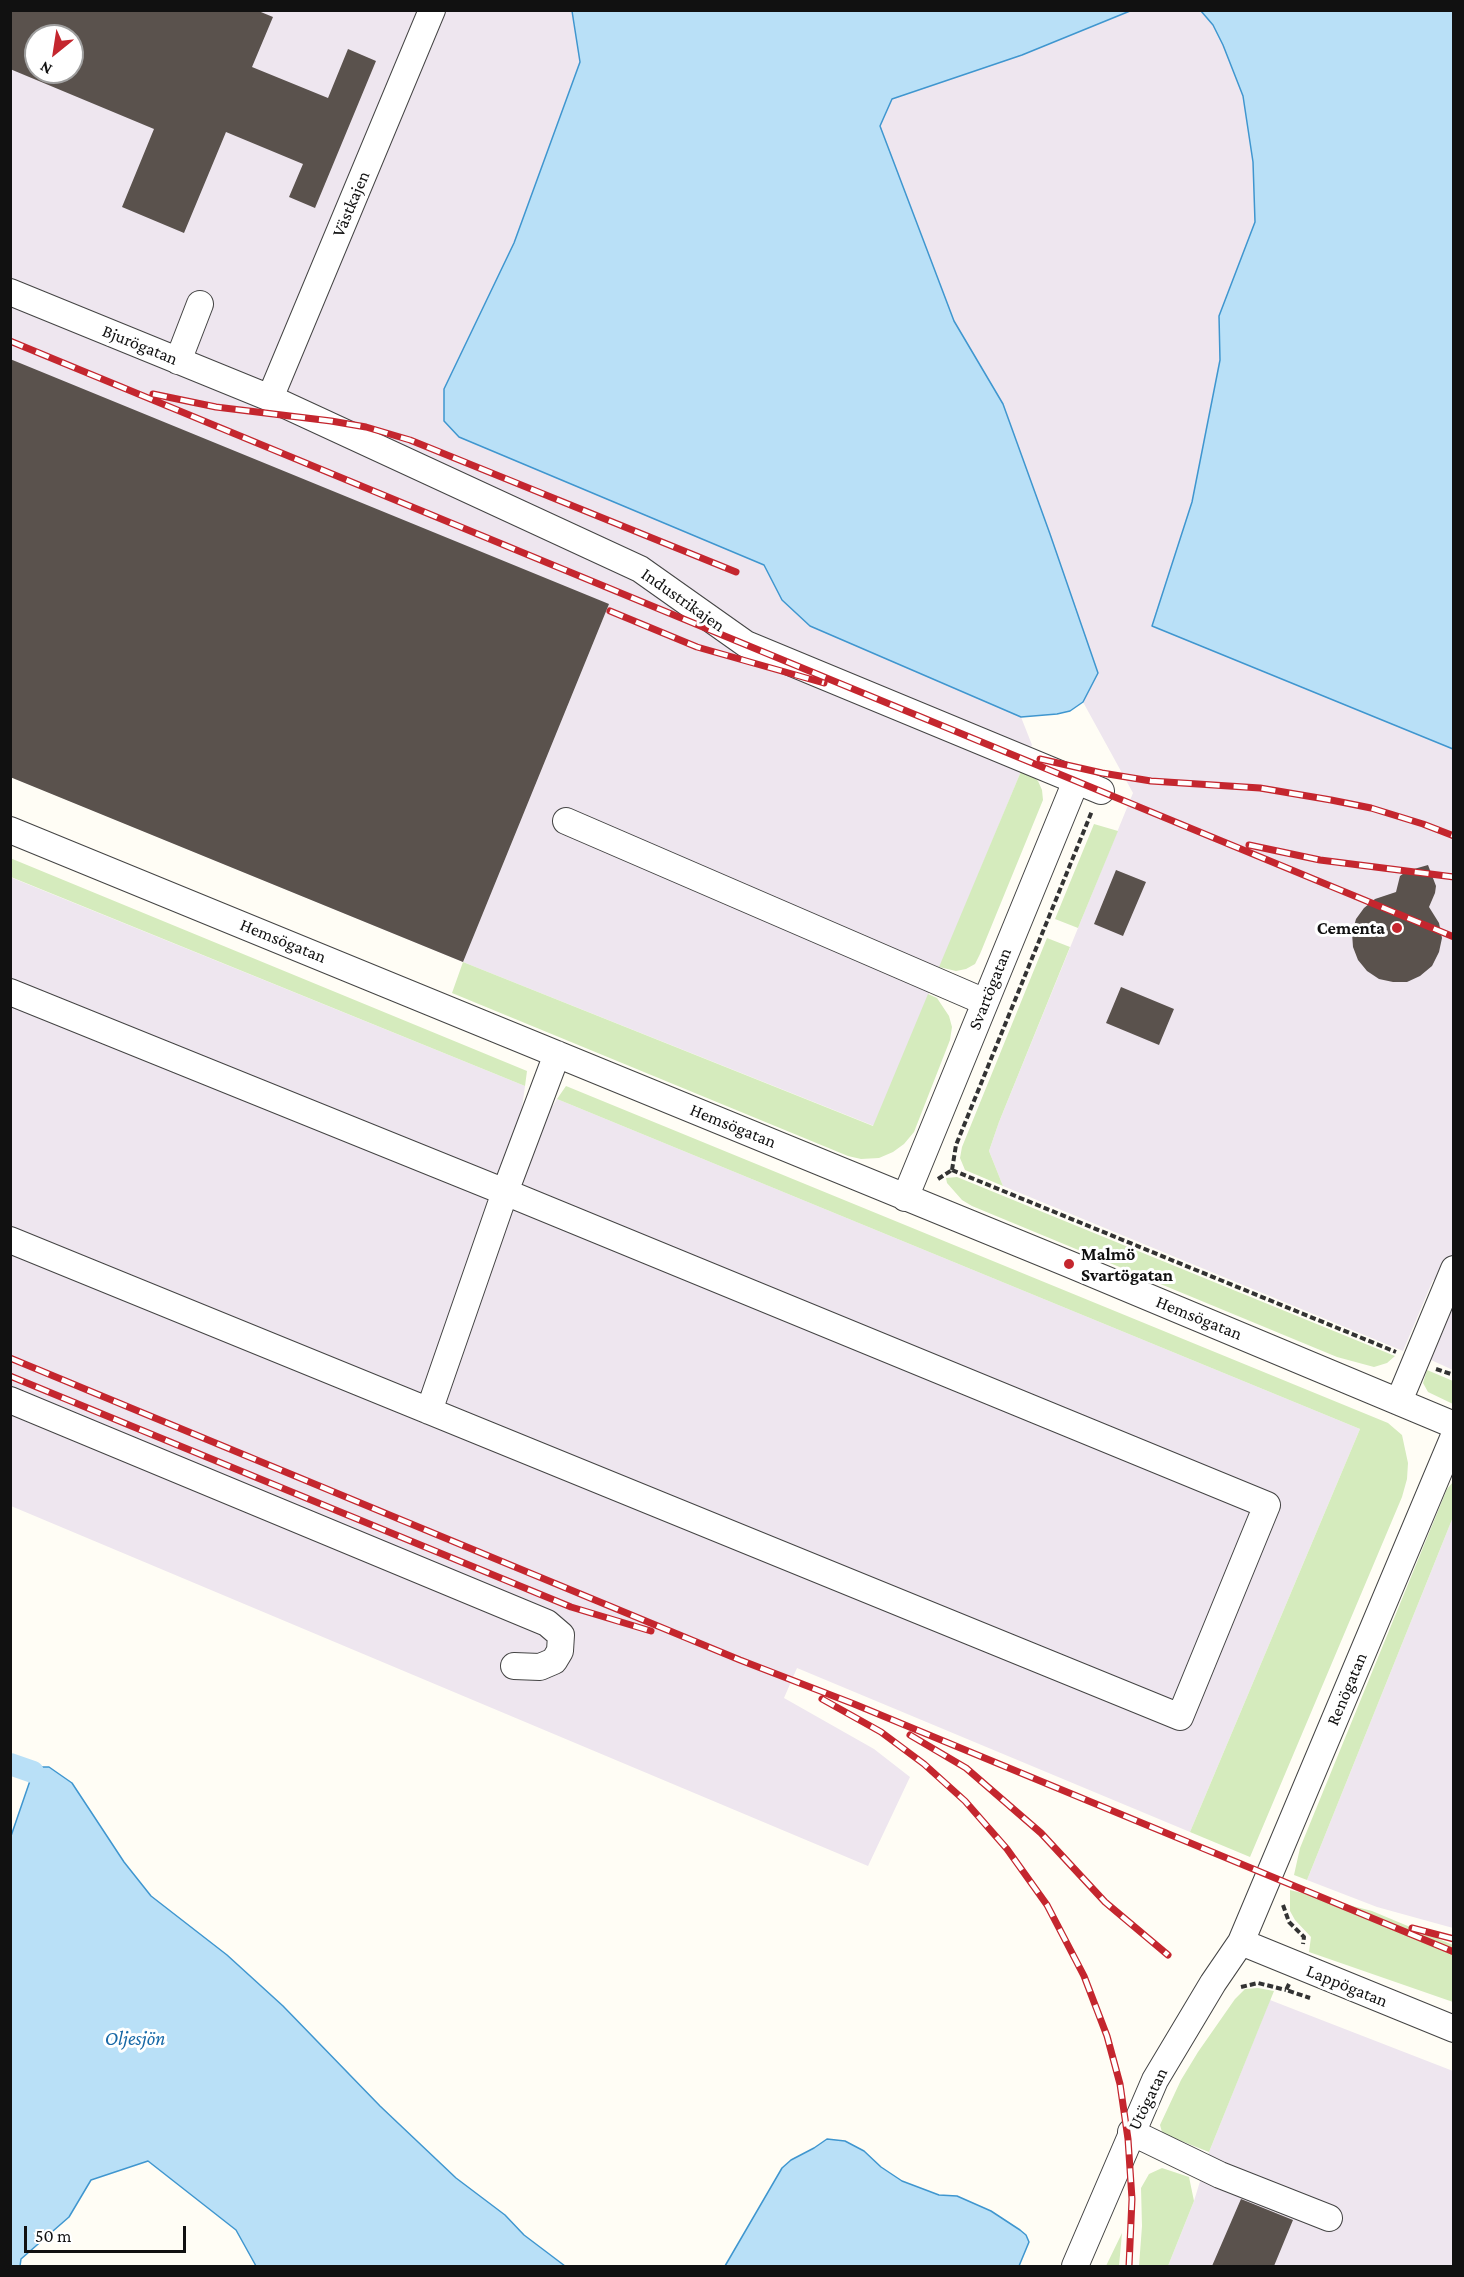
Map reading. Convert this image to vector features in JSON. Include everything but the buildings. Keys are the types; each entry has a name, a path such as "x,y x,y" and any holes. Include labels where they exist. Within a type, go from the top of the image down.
{"street":[{"name":"Västkajen","path":"270,398 432,10"},
{"name":"Bjurögatan","path":"10,292 270,398"},
{"path":"178,361 200,304"},
{"name":"Industrikajen","path":"270,398 640,569 746,644 1101,791"},
{"name":"Svartögatan","path":"906,1198 1076,781"},
{"path":"566,821 985,1002"},
{"name":"Hemsögatan","path":"10,830 1454,1425"},
{"path":"10,992 505,1192 1267,1505 1180,1717 10,1240"},
{"path":"429,1411 505,1192 557,1054"},
{"path":"1399,1401 1454,1269"},
{"path":"10,1400 547,1623 561,1635 560,1651 554,1661 540,1667 514,1666"},
{"name":"Renögatan","path":"1241,1942 1454,1437"},
{"name":"Lappögatan","path":"1241,1942 1454,2029"},
{"name":"Utögatan","path":"1075,2266 1155,2080 1213,1983 1241,1942"},
{"path":"1131,2132 1221,2175 1329,2218"}],"path":[{"path":"1101,791 956,1145 952,1170 1454,1375"},
{"path":"1283,1900 1284,1911 1289,1922 1304,1937 1303,1950 1286,1990"},
{"path":"1237,1990 1243,1985 1258,1983 1320,2001"}],"shaded area":[{"path":"10,11 572,11 580,62 514,243 444,389 459,437 764,565 782,600 810,626 1021,717 1032,745 874,1126 463,962 11,777"},
{"path":"1130,11 1201,11 1213,25 1243,96 1253,162 1255,222 1219,316 1220,359 1192,502 1152,626 1453,749 1453,1288 1433,1280 1403,1351 1003,1186 989,1151 1133,793 1083,702 1098,672 1003,404 954,321 880,126 892,99 1022,55"},
{"path":"10,877 525,1086 522,1107 546,1117 557,1099 1360,1429 1190,1832 797,1668 784,1698 874,1749 910,1777 868,1866 11,1506"},
{"path":"1453,1307 1454,1370 1431,1360"},
{"path":"1453,1517 1453,1928 1377,1907 1307,1880"},
{"path":"1270,2000 1453,2071 1453,2266 1168,2266 1194,2201 1209,2152"}],"green space":[{"path":"1022,769 1038,781 1043,800 980,954 975,964 966,969 956,971 939,967"},
{"path":"1094,824 1118,831 1078,928 1055,919"},
{"path":"10,858 527,1071 525,1086 11,877"},
{"path":"1047,938 1070,947 989,1151 1003,1186 965,1170 960,1158 962,1147"},
{"path":"463,962 873,1126 928,994 937,998 949,1016 952,1027 950,1040 914,1132 893,1152 879,1158 861,1159 848,1156 452,993"},
{"path":"566,1086 1388,1423 1402,1435 1408,1463 1402,1497 1250,1857 1190,1832 1360,1429 557,1099"},
{"path":"957,1177 1395,1356 1387,1363 1374,1367 1337,1357 972,1206 962,1200 947,1183 946,1178"},
{"path":"1427,1370 1453,1381 1453,1404 1428,1392 1423,1383"},
{"path":"1453,1482 1453,1517 1307,1880 1294,1875 1300,1848 1447,1489"},
{"path":"1290,1890 1372,1911 1453,1945 1453,2002 1309,1952 1311,1937 1290,1911"},
{"path":"1258,1988 1274,1991 1209,2152 1166,2135 1162,2132 1160,2125 1181,2080 1198,2052 1235,1999 1245,1989"},
{"path":"1162,2168 1189,2177 1194,2201 1168,2266 1139,2266 1142,2226 1141,2188 1149,2174"},
{"path":"1122,2233 1119,2266 1106,2266"}],"water":[{"path":"572,11 1130,11 1022,55 892,99 880,126 954,321 1003,404 1050,534 1098,673 1083,702 1070,711 1021,717 810,626 782,600 764,565 459,437 444,421 444,389 514,243 580,62"},
{"path":"1201,11 1453,11 1453,749 1152,626 1192,502 1220,360 1219,316 1255,222 1253,162 1243,96 1223,45 1213,25"},
{"name":"Oljesjön","path":"40,1767 49,1767 72,1783 124,1862 151,1896 227,1955 283,2006 380,2106 456,2178 505,2215 524,2235 565,2266 256,2266 236,2230 148,2161 91,2180 69,2217 21,2259 20,2266 11,2266 11,1836 33,1772"},
{"path":"827,2139 845,2141 864,2151 881,2167 902,2181 939,2195 957,2196 991,2211 1020,2230 1029,2242 1019,2266 725,2266 782,2168 791,2160"}],"waterway":[{"path":"10,1764 33,1772"}],"railway":[{"path":"10,341 1454,937"},
{"path":"153,394 216,407 366,427 410,440 736,572"},
{"path":"610,611 697,647 824,683"},
{"path":"1040,759 1151,781 1260,788 1331,800 1371,808 1454,836"},
{"path":"1249,845 1320,860 1454,877"},
{"path":"10,1358 1454,1952"},
{"path":"10,1376 571,1607 651,1631"},
{"path":"822,1699 881,1732 924,1764 965,1801 1007,1849 1047,1905 1084,1976 1107,2036 1120,2084 1128,2139 1132,2199 1129,2266"},
{"path":"910,1735 966,1768 1041,1833 1105,1902 1168,1955"},
{"path":"1412,1928 1454,1939"}],"place":[{"name":"Cementa","path":"1397,928"},
{"name":"Malmö Svartögatan","path":"1069,1264"}]}
